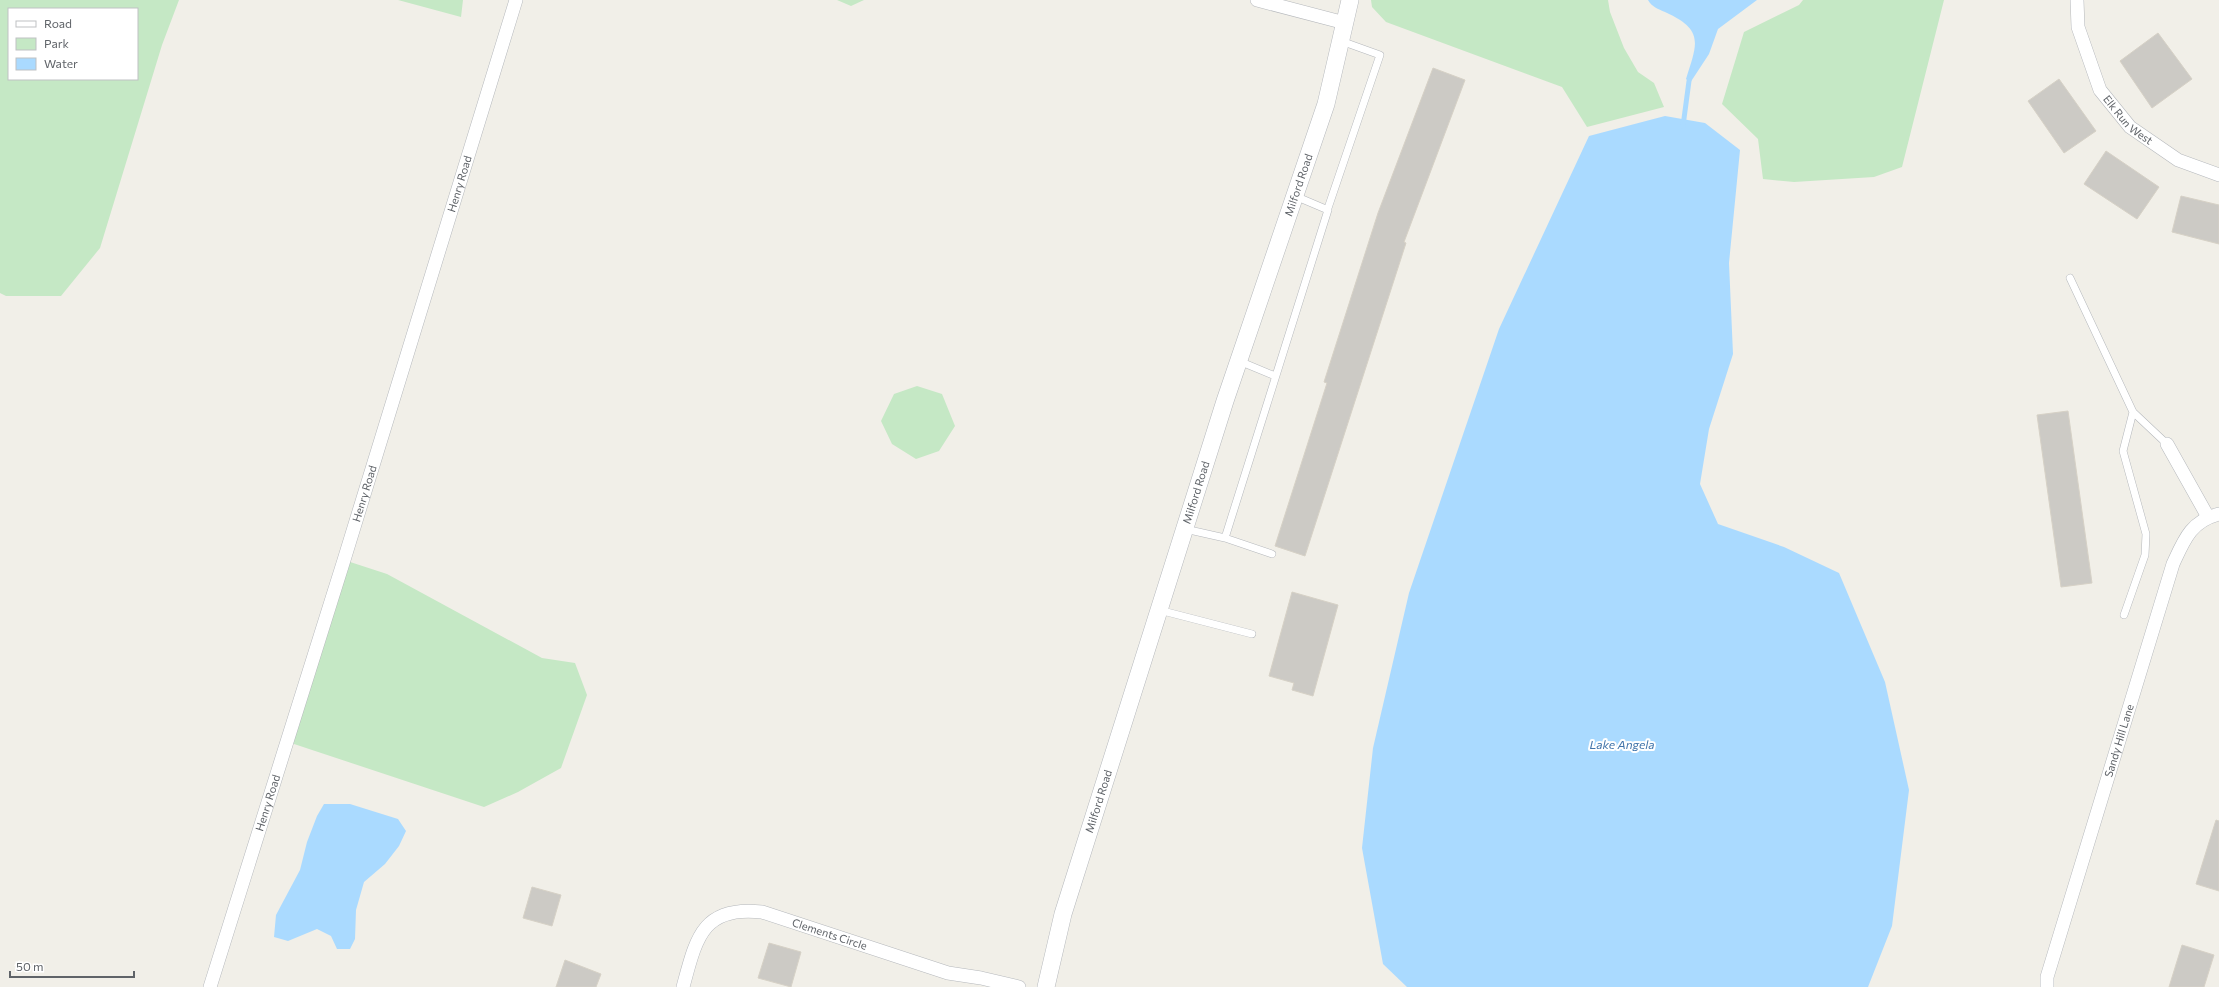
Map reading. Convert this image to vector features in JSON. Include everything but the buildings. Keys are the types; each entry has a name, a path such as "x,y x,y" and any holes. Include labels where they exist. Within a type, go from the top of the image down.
{"street":[{"name":"Henry Road","path":"210,987 347,553 516,0"},
{"path":"1258,0 1345,23"},
{"name":"Milford Road","path":"1046,987 1063,914 1159,610 1239,361 1326,104 1350,0"},
{"name":"Elk Run West","path":"2077,0 2078,26 2100,90 2130,127 2178,160 2219,175"},
{"path":"2167,444 2213,516"},
{"name":"Sandy Hill Lane","path":"2047,987 2047,977 2173,564 2194,526 2213,516"},
{"name":"Clements Circle","path":"683,987 697,939 717,917 743,910 762,912 948,973 981,978 1019,987"}],"lane":[{"path":"1225,538 1327,211 1380,55 1341,40"},
{"path":"1295,196 1327,211"},
{"path":"2070,278 2133,412 2167,444"},
{"path":"1239,361 1275,376"},
{"path":"2124,615 2145,555 2146,541 2146,534 2123,451 2133,412"},
{"path":"1185,529 1225,538 1272,554"},
{"path":"1159,610 1252,634"}],"green space":[{"path":"0,0 179,0 162,45 100,248 61,296 6,296 0,293"},
{"path":"398,0 463,0 461,17"},
{"path":"837,0 864,0 851,6"},
{"path":"1371,0 1608,0 1610,12 1624,48 1638,72 1654,83 1664,107 1587,127 1562,87 1386,22 1372,7"},
{"path":"1803,0 1944,0 1902,167 1874,177 1794,182 1763,179 1758,139 1722,104 1744,32 1799,5"},
{"path":"917,386 942,394 955,426 939,451 916,459 892,444 881,421 894,394"},
{"path":"344,560 387,574 542,658 575,663 587,695 561,768 518,792 484,807 288,742"}],"water":[{"path":"1648,0 1757,0 1718,29 1709,54 1690,83 1686,79 1695,47 1695,39 1692,32 1687,25 1655,8"},
{"name":"Lake Angela","path":"1665,116 1705,123 1740,150 1729,263 1733,354 1709,429 1700,484 1718,524 1784,547 1839,573 1885,682 1909,790 1892,926 1868,987 1407,987 1383,964 1362,848 1373,748 1409,593 1499,329 1589,136"},
{"path":"324,804 350,804 398,819 406,831 399,846 385,864 364,882 356,910 355,939 350,949 337,949 331,936 317,929 288,941 274,937 276,915 300,870 307,842 317,816"}],"waterway":[{"path":"1683,126 1689,81"}]}
